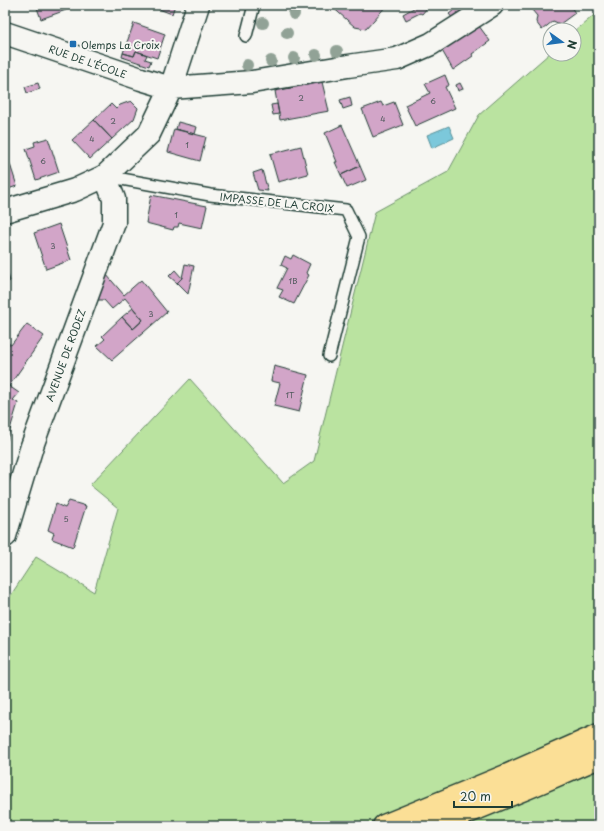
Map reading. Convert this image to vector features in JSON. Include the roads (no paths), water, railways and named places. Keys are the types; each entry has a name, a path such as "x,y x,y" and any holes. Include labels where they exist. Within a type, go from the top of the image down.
{"highway":[{"path":"384,826 506,776 599,735"},
{"path":"434,826 530,788 599,757"}],"street":[{"path":"5,211 75,190 105,176 149,134 171,88 198,5"},
{"path":"171,88 252,82 397,59 431,44 492,5"},
{"name":"RUE DE L'ÉCOLE","path":"5,33 171,88"},
{"name":"AVENUE DE RODEZ","path":"5,536 32,446 114,223 114,199 105,176"}],"lane":[{"path":"246,36 254,5"},
{"name":"IMPASSE DE LA CROIX","path":"105,176 210,195 346,210 358,237 329,356"}],"water":[{"path":"449,126 454,138 432,148 427,135"}],"place":[{"name":"Olemps La Croix","path":"73,44"}]}
